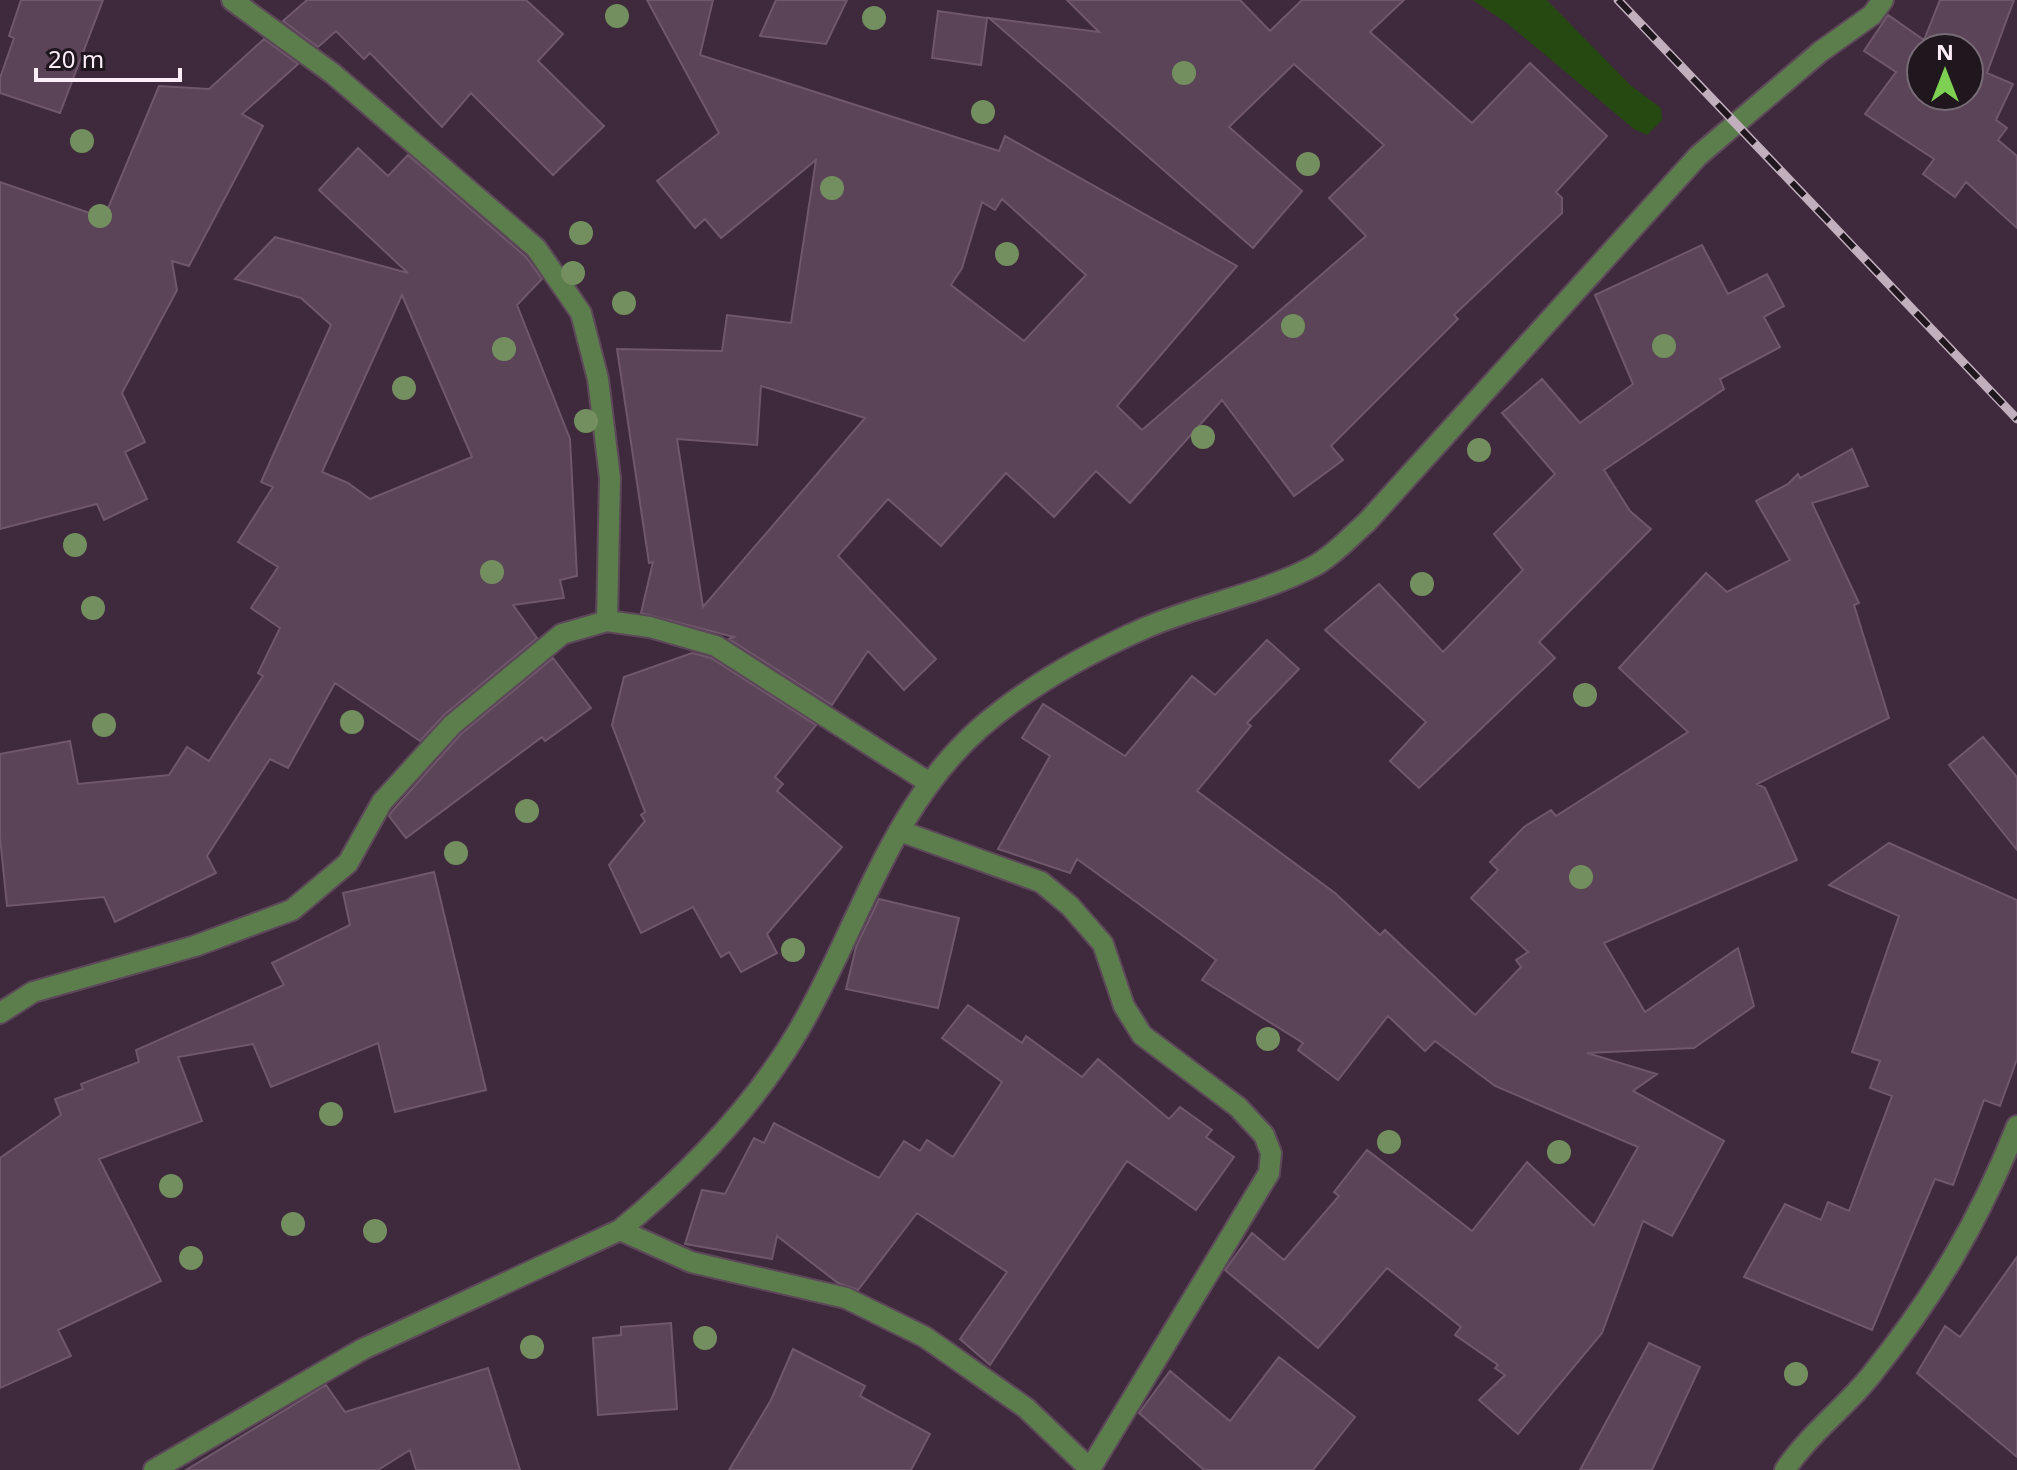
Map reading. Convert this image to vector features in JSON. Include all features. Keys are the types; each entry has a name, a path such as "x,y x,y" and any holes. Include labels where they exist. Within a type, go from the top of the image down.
{"street":[{"path":"232,0 332,73 536,248 581,313 598,379 610,478 607,621"},
{"path":"154,1470 363,1349 620,1230 670,1188 761,1088 798,1031 876,872 928,782 980,728 1051,677 1146,627 1242,595 1318,564 1367,522 1698,156 1820,52 1872,15 1883,0"},
{"path":"0,1013 33,992 195,946 292,910 348,863 382,802 452,725 562,634 607,621 650,627 716,646 928,782"},
{"path":"620,1230 691,1262 846,1298 925,1337 1026,1408 1090,1470 1269,1173 1271,1153 1264,1135 1238,1107 1142,1035 1124,1006 1103,944 1070,906 1041,882 900,831"},
{"path":"1785,1470 1868,1378 1927,1305 1996,1179 2017,1126"}],"green space":[{"path":"1473,0 1547,0 1630,85 1661,108 1662,120 1647,135 1634,129 1508,24"}],"building":[{"path":"21,0 103,0 60,113 0,93 0,78 14,38 9,36"},
{"path":"307,0 526,0 563,34 538,61 604,126 553,175 471,93 442,127 370,53 364,59 336,31 318,47 283,21"},
{"path":"647,0 713,0 700,55 999,151 1005,136 1237,266 1117,406 1142,430 1366,236 1329,198 1384,145 1294,64 1229,127 1302,191 1253,248 989,18 1099,32 1067,0 1240,0 1270,31 1302,0 1404,0 1370,32 1472,123 1530,63 1607,136 1556,192 1562,198 1562,213 1454,315 1458,319 1331,446 1343,460 1294,496 1222,400 1130,503 1096,471 1054,517 1006,473 941,546 888,499 838,556 936,659 904,690 868,651 832,705 729,639 734,637 641,613 653,562 649,563 617,349 722,351 727,315 791,323 816,160 721,238 705,219 695,228 657,181 719,133","holes":["1002,199 1086,275 1024,341 951,285 962,268 982,202 995,210","761,386 865,418 703,607 677,439 757,445"]},
{"path":"776,0 847,0 826,44 760,36"},
{"path":"1940,0 2014,0 1987,73 2013,84 1996,120 2007,128 1998,140 2017,156 2017,228 1966,182 1955,197 1923,174 1934,159 1865,114 1896,72 1864,51 1888,15 1912,32 1905,32 1905,112 1985,112 1985,32 1927,32"},
{"path":"938,11 987,18 981,65 932,58"},
{"path":"264,39 298,64 242,114 263,126 189,266 172,261 177,290 122,393 145,442 125,452 147,499 104,520 97,504 0,529 0,182 104,218 159,86 209,89"},
{"path":"358,148 388,176 408,155 526,257 542,279 517,305 570,439 577,576 560,580 564,598 513,605 537,638 444,715 420,741 335,683 288,768 270,759 207,856 216,873 115,922 104,897 7,906 0,837 0,754 70,741 78,784 169,775 187,747 209,761 263,676 258,673 280,628 251,608 278,567 238,542 273,487 261,482 331,325 301,298 235,279 275,237 408,273 319,190","holes":["402,295 472,457 370,499 348,483 322,472"]},
{"path":"1702,245 1728,294 1767,274 1784,306 1764,317 1780,347 1720,379 1724,389 1604,470 1630,511 1651,529 1539,642 1555,658 1419,788 1390,761 1426,722 1325,630 1379,584 1443,652 1523,570 1494,534 1555,474 1502,413 1542,379 1580,423 1633,384 1595,295"},
{"path":"1852,449 1868,486 1812,503 1859,603 1854,605 1889,718 1757,784 1765,788 1797,860 1604,943 1645,1012 1738,948 1754,1006 1694,1048 1587,1053 1657,1074 1633,1091 1724,1141 1672,1236 1643,1221 1602,1333 1518,1434 1479,1400 1505,1375 1495,1368 1498,1365 1455,1335 1461,1327 1387,1268 1318,1348 1225,1270 1252,1233 1284,1260 1339,1196 1334,1192 1367,1150 1472,1231 1527,1162 1594,1226 1638,1147 1495,1086 1435,1041 1425,1051 1388,1016 1338,1080 1298,1050 1303,1043 1202,980 1216,960 1077,859 1070,873 998,849 1050,756 1022,738 1043,704 1125,756 1192,676 1215,695 1267,640 1299,669 1247,723 1251,726 1197,791 1335,893 1380,935 1385,930 1475,1015 1521,967 1516,960 1528,952 1471,898 1498,870 1490,862 1524,827 1551,810 1556,816 1688,732 1619,668 1706,573 1727,592 1790,560 1756,501 1788,484 1798,474 1800,478"},
{"path":"692,653 711,658 816,725 775,777 783,784 777,791 842,847 767,934 777,953 741,972 729,952 721,957 693,907 641,933 609,865 645,821 641,815 645,812 612,725 624,677"},
{"path":"553,658 591,708 545,741 542,737 406,838 389,816 393,810 461,734"},
{"path":"1983,737 2017,777 2017,850 1949,765"},
{"path":"1889,843 2017,900 2017,1059 2000,1106 1984,1100 1953,1185 1935,1179 1872,1330 1744,1277 1785,1204 1821,1220 1828,1202 1849,1211 1892,1096 1870,1088 1880,1061 1852,1052 1899,916 1829,885"},
{"path":"434,872 486,1090 395,1112 378,1043 271,1087 253,1044 178,1057 202,1121 99,1159 161,1281 58,1330 71,1356 0,1388 0,1158 61,1115 55,1099 83,1089 81,1084 139,1062 136,1050 284,985 272,963 350,925 343,893"},
{"path":"879,899 959,918 938,1008 846,989 856,947"},
{"path":"968,1005 1022,1043 1026,1036 1082,1077 1098,1059 1169,1119 1180,1107 1212,1130 1206,1137 1234,1157 1196,1210 1127,1161 990,1365 960,1339 1007,1272 917,1213 858,1290 838,1283 777,1236 772,1259 685,1244 702,1190 725,1194 754,1138 764,1143 774,1123 879,1178 904,1141 920,1151 927,1140 953,1157 1002,1082 942,1038"},
{"path":"2017,1257 2017,1457 1917,1373 1945,1326 1960,1337"},
{"path":"671,1323 677,1409 598,1415 593,1338 621,1335 621,1327"},
{"path":"1649,1343 1700,1367 1652,1470 1580,1470"},
{"path":"793,1349 865,1386 860,1396 930,1434 911,1470 729,1470 771,1400"},
{"path":"1279,1357 1355,1417 1313,1470 1204,1470 1139,1413 1170,1371 1230,1421"},
{"path":"488,1368 520,1470 416,1470 410,1450 378,1470 186,1470 326,1385 345,1412"}],"railway":[{"path":"1618,0 2017,419"}]}
